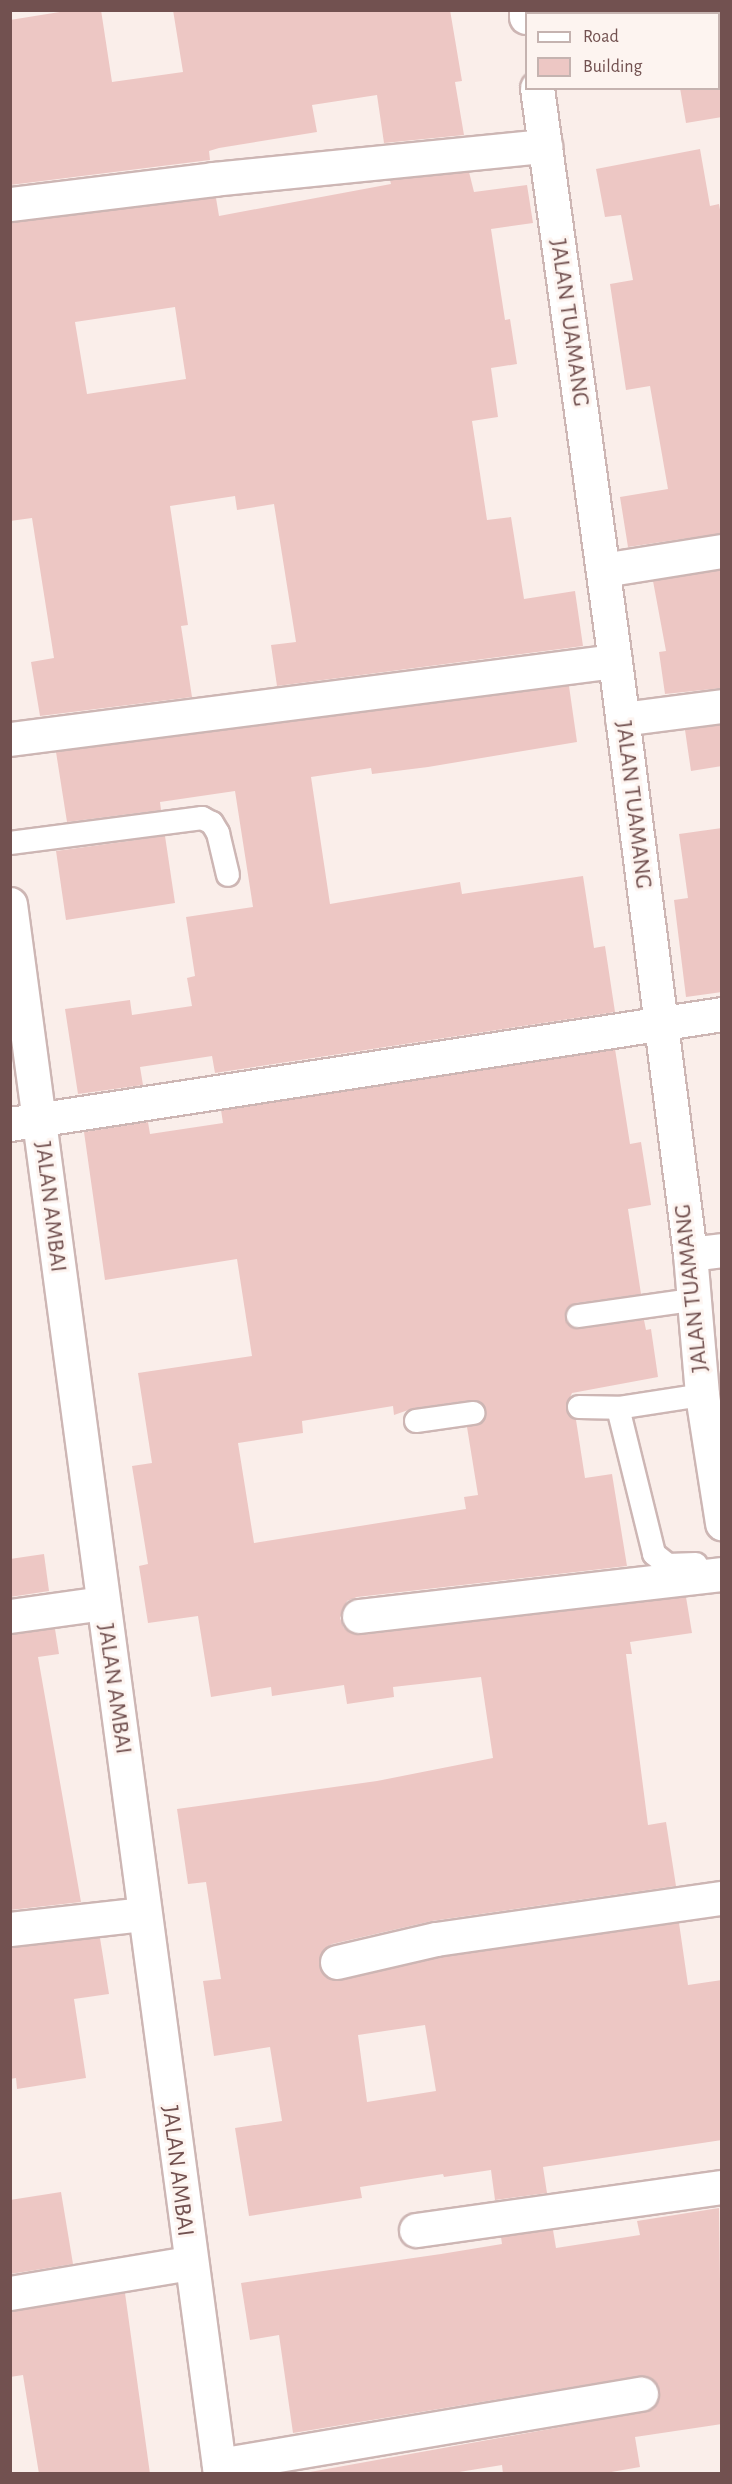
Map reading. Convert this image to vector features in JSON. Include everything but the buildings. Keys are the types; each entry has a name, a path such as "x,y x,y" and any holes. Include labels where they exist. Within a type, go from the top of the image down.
{"street":[{"name":"JALAN TUAMANG","path":"537,90 615,661 690,1254 692,1300 702,1395 722,1523"},
{"path":"10,204 213,179 545,146"},
{"path":"603,570 722,550"},
{"path":"10,739 615,661"},
{"path":"622,719 722,706"},
{"name":"JALAN AMBAI","path":"10,904 25,1122 102,1604 189,2263 219,2469"},
{"path":"25,1122 722,1014"},
{"path":"690,1254 722,1250"},
{"path":"360,1616 722,1574"},
{"path":"10,1616 102,1604"},
{"path":"337,1962 436,1939 722,1899"},
{"path":"10,1929 144,1914"},
{"path":"416,2230 722,2187"},
{"path":"10,2293 189,2263"},
{"path":"219,2469 641,2394"}],"lane":[{"path":"10,843 202,818 212,823 218,833 228,875"},
{"path":"578,1316 692,1300"},
{"path":"579,1407 618,1408 702,1395"},
{"path":"618,1408 654,1554 668,1565 722,1562"},
{"path":"416,1421 473,1413"}]}
